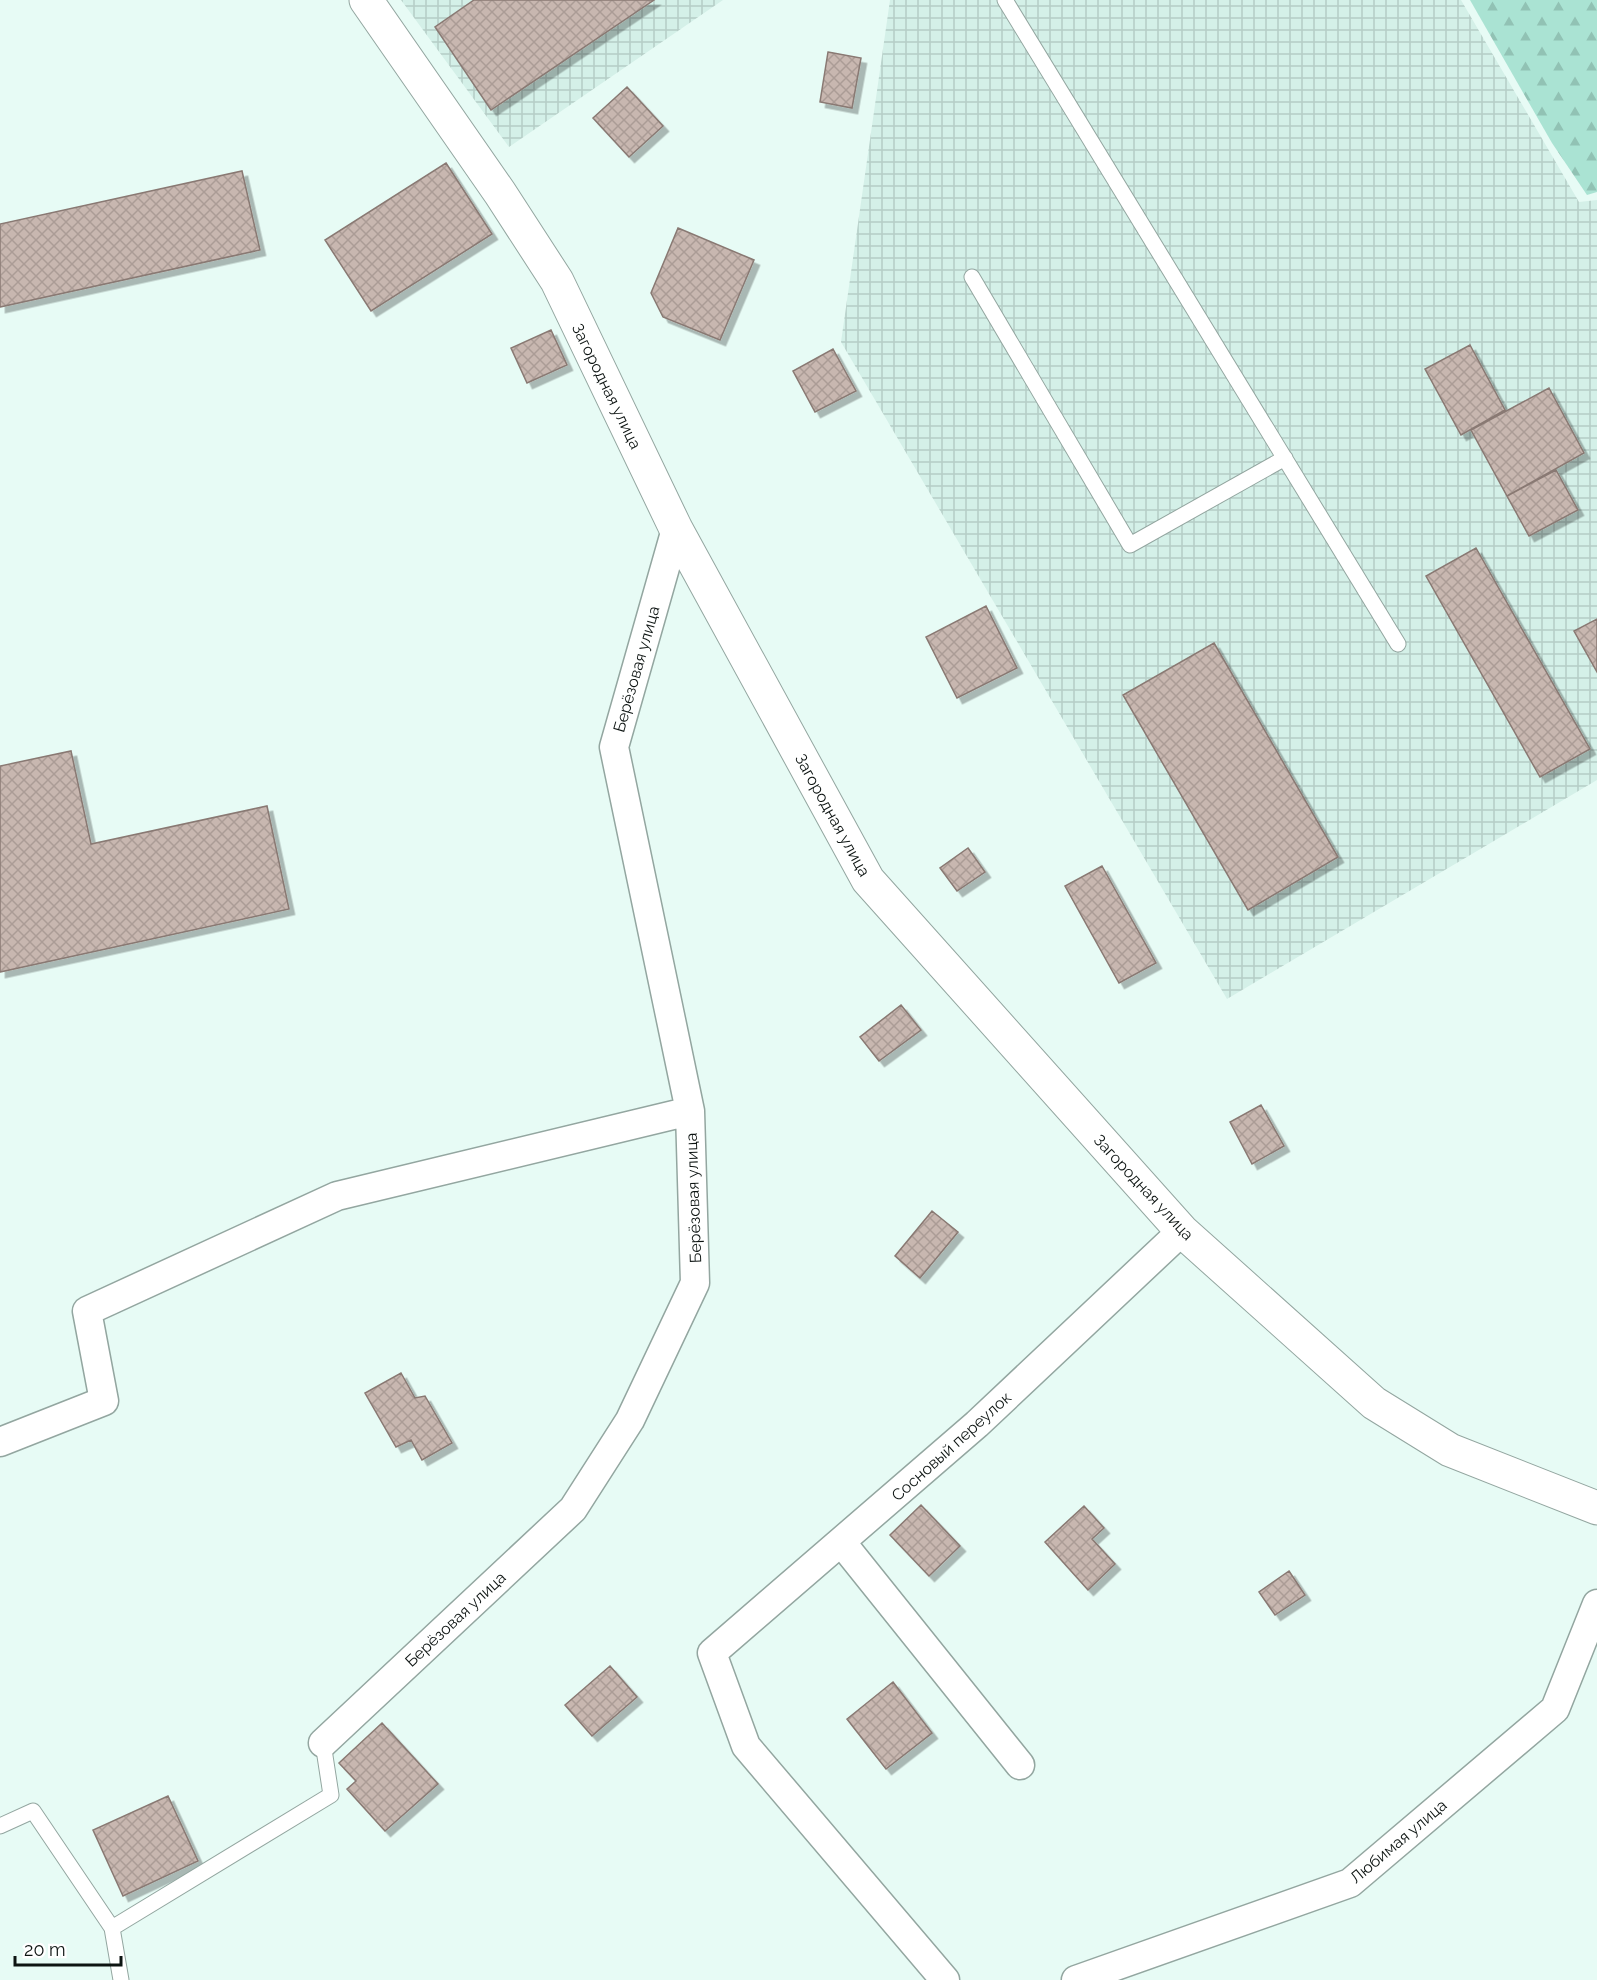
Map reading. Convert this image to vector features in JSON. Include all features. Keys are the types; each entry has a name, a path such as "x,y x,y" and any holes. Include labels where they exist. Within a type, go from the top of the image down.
{"street":[{"name":"Загородная улица","path":"366,0 493,183 557,281 676,530 868,880 1182,1231 1374,1403 1450,1450 1597,1508"},
{"name":"Берёзовая улица","path":"322,1743 573,1509 630,1420 695,1283 690,1111 614,747 676,530"},
{"path":"0,1442 104,1401 87,1311 337,1196 690,1111"},
{"name":"Сосновый переулок","path":"945,1980 746,1746 712,1653 977,1424 1182,1231"},
{"path":"842,1543 1020,1766"},
{"name":"Любимая улица","path":"1076,1980 1350,1882 1555,1708 1597,1604"}],"lane":[{"path":"1005,0 1398,644"},
{"path":"972,277 1130,544 1285,458"},
{"path":"112,1928 331,1795 322,1743"},
{"path":"0,1826 33,1811 112,1928 121,1980"}],"shaded area":[{"path":"401,0 723,0 509,147"},
{"path":"890,0 1461,0 1579,202 1597,200 1597,780 1227,999 841,342"}],"green space":[{"path":"1470,0 1597,0 1597,192 1587,195 1552,143"}],"building":[{"path":"474,0 654,0 491,110 435,27"},
{"path":"828,52 861,58 852,108 820,102"},
{"path":"627,87 663,126 629,157 593,118"},
{"path":"446,163 492,234 371,311 325,240"},
{"path":"242,171 260,250 0,307 0,224"},
{"path":"678,228 754,260 720,340 663,317 651,293"},
{"path":"551,330 567,365 527,383 511,348"},
{"path":"1470,345 1505,410 1461,435 1425,369"},
{"path":"833,349 856,391 815,412 793,371"},
{"path":"1549,388 1584,453 1507,496 1471,430"},
{"path":"1556,470 1578,510 1529,536 1507,496"},
{"path":"1476,548 1590,749 1540,777 1426,576"},
{"path":"986,606 1017,668 957,698 926,637"},
{"path":"1597,619 1597,672 1574,631"},
{"path":"1214,643 1338,857 1248,910 1123,695"},
{"path":"71,751 91,844 267,806 289,909 0,972 0,766"},
{"path":"968,848 985,872 957,891 940,868"},
{"path":"1102,866 1156,963 1119,983 1065,886"},
{"path":"901,1005 921,1030 879,1061 860,1037"},
{"path":"1261,1105 1284,1146 1252,1164 1230,1122"},
{"path":"932,1211 958,1232 920,1278 895,1256"},
{"path":"401,1373 415,1398 425,1396 452,1443 422,1460 411,1440 396,1447 365,1393"},
{"path":"921,1505 960,1546 929,1576 890,1535"},
{"path":"1084,1506 1104,1528 1092,1539 1115,1564 1088,1590 1045,1542"},
{"path":"1289,1571 1305,1595 1275,1615 1259,1592"},
{"path":"610,1666 637,1697 592,1736 565,1705"},
{"path":"893,1682 932,1733 886,1769 847,1719"},
{"path":"382,1723 438,1784 385,1831 347,1789 356,1781 339,1763"},
{"path":"168,1796 198,1861 123,1896 93,1830"}]}
